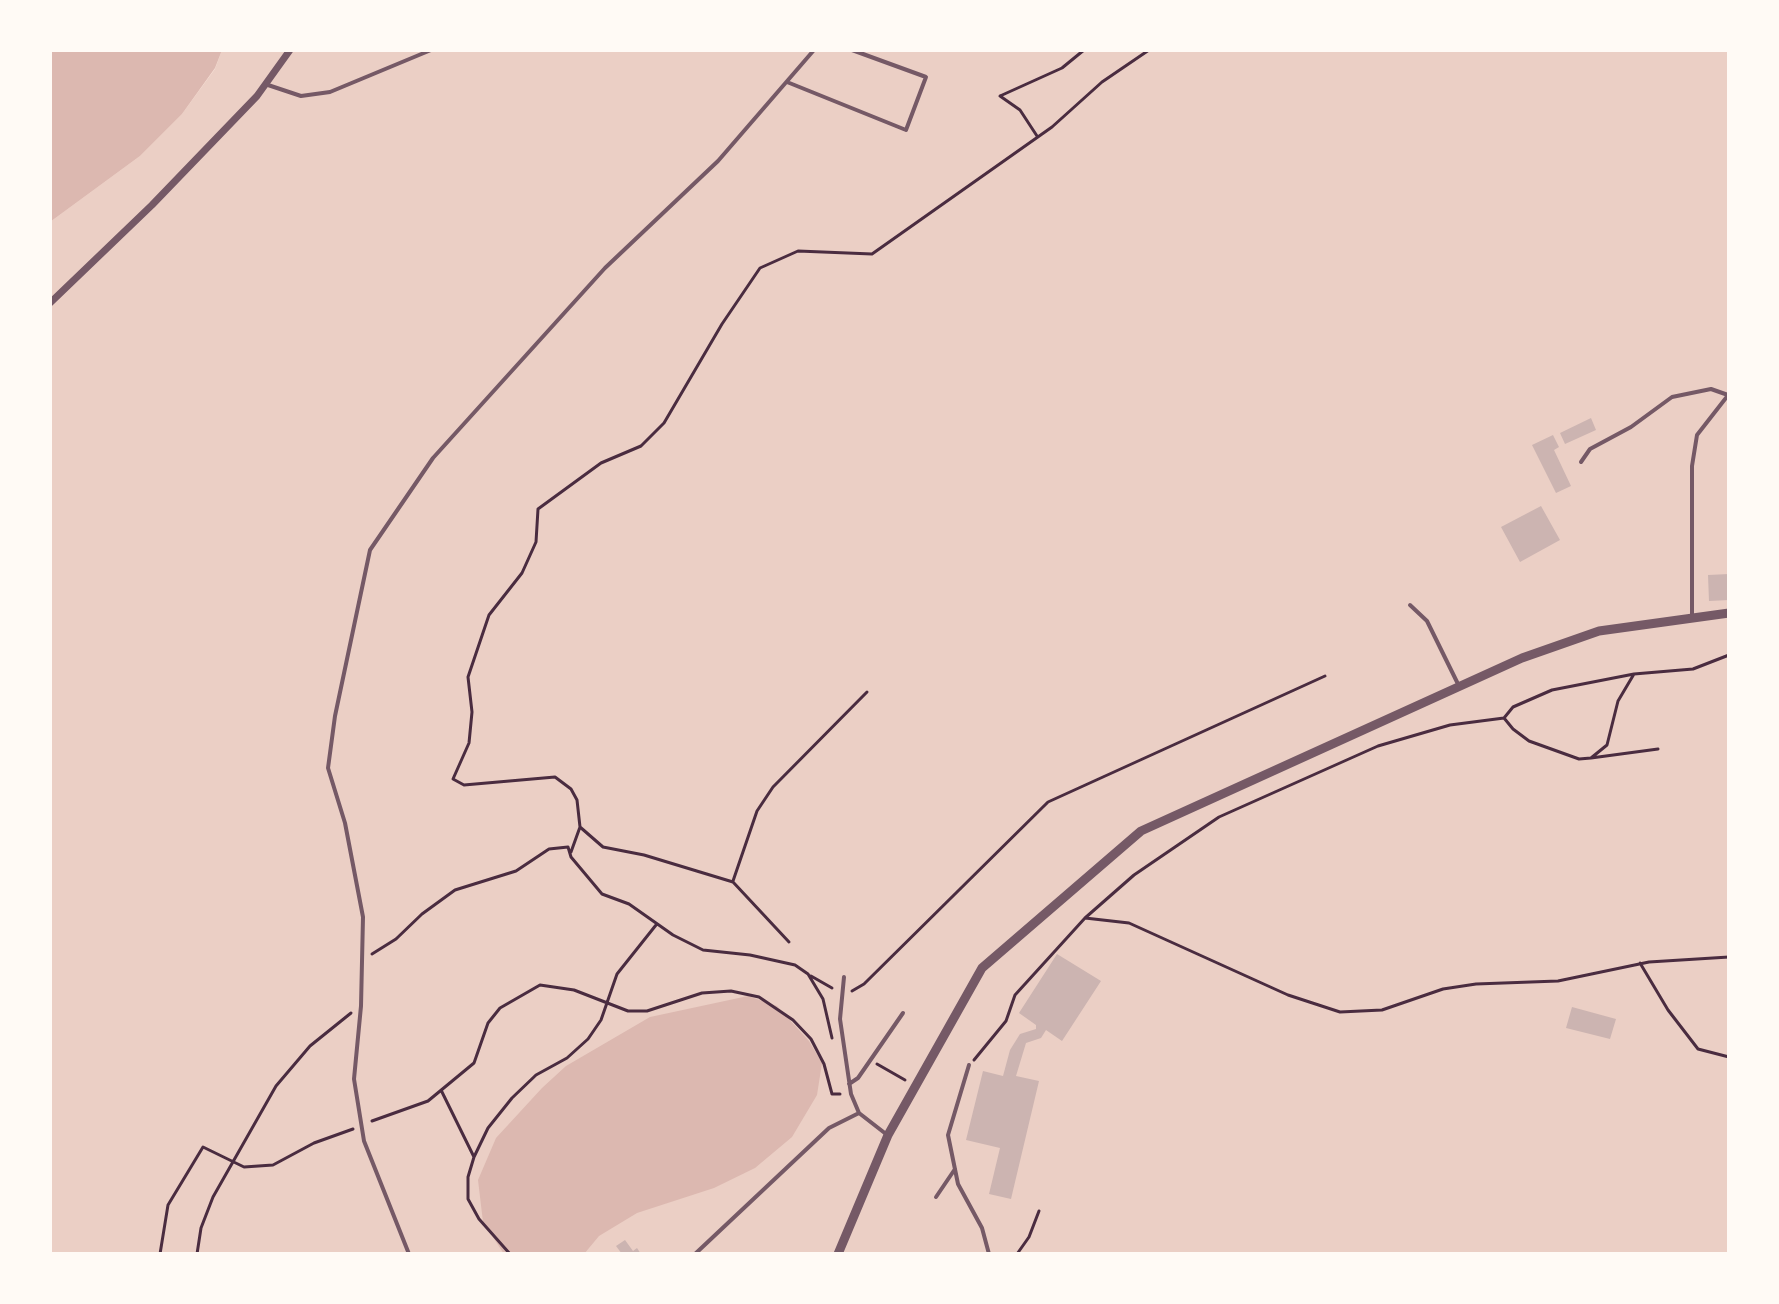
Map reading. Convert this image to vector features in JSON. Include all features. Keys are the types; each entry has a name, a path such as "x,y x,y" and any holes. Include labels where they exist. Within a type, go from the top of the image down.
{"street":[{"path":"50,303 152,205 265,84 290,50"},
{"path":"838,1254 888,1135 982,968 1141,831 1459,686 1599,631 1692,615 1729,613"}],"lane":[{"path":"265,84 301,96 330,92 431,50"},
{"path":"409,1254 364,1141 354,1079 361,1006 363,917 345,823 328,768 335,716 370,550 433,458 605,268 718,161 814,50"},
{"path":"787,82 906,130 926,77 852,50"},
{"path":"1581,462 1590,449 1631,427 1672,397 1711,389 1729,395 1697,435 1692,466 1692,615"},
{"path":"1410,605 1433,632 1459,686"},
{"path":"844,977 843,1044 851,1094 859,1113 888,1135"},
{"path":"849,1084 903,1013"},
{"path":"969,1065 948,1135 958,1184 982,1228 989,1254"},
{"path":"695,1254 829,1128 859,1113"},
{"path":"936,1197 955,1169"}],"path":[{"path":"1037,137 1020,110 1000,96 1062,68 1084,50"},
{"path":"571,852 580,827 577,800 571,789 555,777 464,785 453,779 469,743 472,712 468,677 489,615 522,573 536,542 538,509 601,463 641,446 664,423 722,324 760,268 798,251 872,254 1037,137 1102,82 1149,50"},
{"path":"969,1065 1006,1021 1015,995 1085,918 1134,875 1219,817 1378,746 1450,725 1504,718 1513,707 1552,690 1634,674 1693,669 1729,655"},
{"path":"1591,758 1607,745 1618,701 1634,674"},
{"path":"362,960 396,939 422,914 455,890 516,871 549,849 568,847 602,894 629,904 656,925 703,950 750,955 795,965 829,987 853,991 864,984 1048,802 1325,676"},
{"path":"733,882 757,811 765,799 867,692"},
{"path":"1504,718 1529,741 1579,759 1658,749"},
{"path":"580,827 603,847 733,882 789,942"},
{"path":"1085,918 1129,923 1288,995 1340,1012 1382,1010 1443,989 1558,981 1640,963 1729,957"},
{"path":"510,1254 479,1219 468,1199 468,1177 474,1157 488,1128 512,1098 536,1075 567,1058 588,1039 609,1002 617,974 656,925"},
{"path":"1640,963 1668,1010 1698,1049 1729,1057"},
{"path":"808,974 823,999 830,1037 843,1044"},
{"path":"160,1254 168,1205 203,1147 244,1167 273,1165 314,1143 428,1101 474,1063 488,1023 500,1008 530,988 552,986 609,1002 628,1011 647,1011 702,993 731,991 759,997 793,1020 811,1039 832,1094 851,1094"},
{"path":"197,1254 201,1228 232,1163 276,1086 320,1036 361,1006"},
{"path":"870,1059 915,1087"},
{"path":"441,1090 474,1157"},
{"path":"1017,1254 1029,1237 1039,1211"}],"shaded area":[{"path":"50,50 222,50 215,68 182,114 140,156 50,222"},
{"path":"222,50 1729,50 1729,1254 50,1254 50,222 140,156 182,114 215,69"},
{"path":"748,996 777,1006 809,1041 822,1063 817,1095 792,1137 755,1168 714,1188 637,1213 599,1236 584,1254 504,1254 483,1222 478,1180 496,1138 542,1088 566,1066 650,1017"}],"building":[{"path":"1591,418 1596,430 1565,444 1560,433"},
{"path":"1553,435 1559,447 1554,450 1571,486 1556,493 1532,445"},
{"path":"1541,506 1560,540 1520,562 1501,527"},
{"path":"1729,574 1729,600 1709,601 1708,575"},
{"path":"1057,954 1101,981 1062,1041 1046,1030 1041,1038 1026,1043 1016,1076 1039,1081 1011,1199 989,1194 1000,1148 966,1140 983,1071 1003,1076 1010,1050 1020,1034 1036,1029 1036,1025 1019,1013"},
{"path":"1572,1007 1616,1019 1610,1039 1566,1028"},
{"path":"625,1240 633,1251 637,1248 641,1254 622,1254 616,1246"}]}
